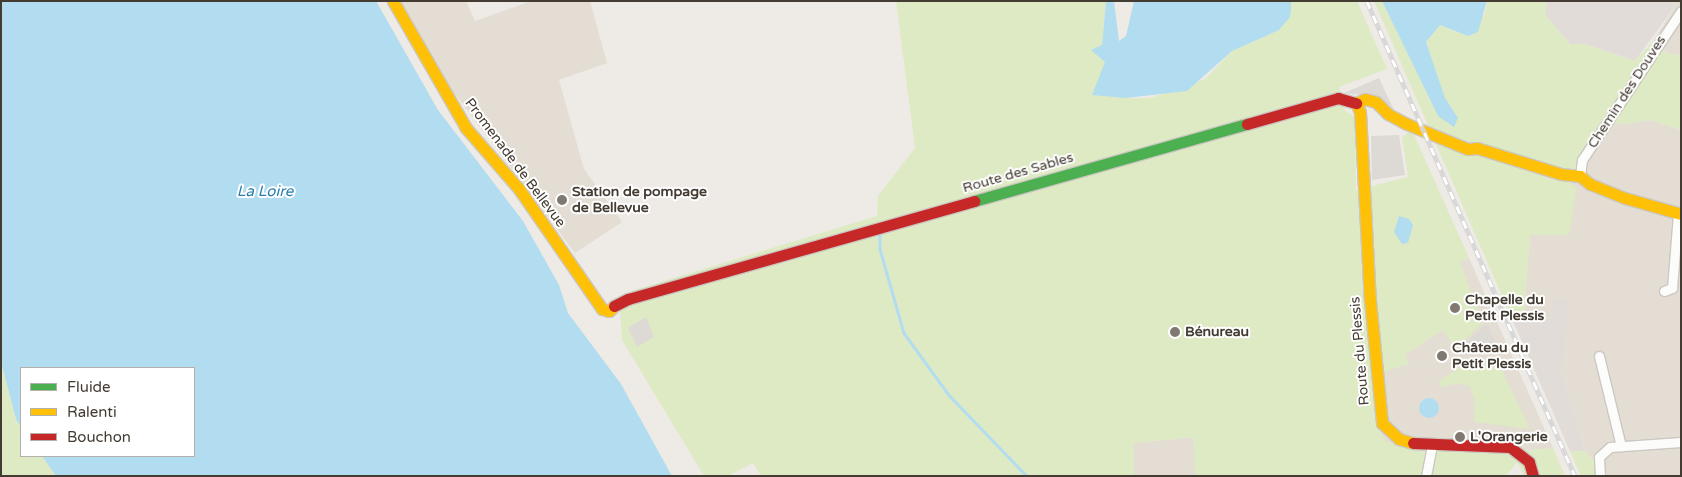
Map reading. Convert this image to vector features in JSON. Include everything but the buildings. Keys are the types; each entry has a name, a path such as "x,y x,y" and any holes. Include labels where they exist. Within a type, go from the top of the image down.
{"street":[{"name":"Promenade de Bellevue","path":"393,1 466,128 519,189 589,286 608,302"},
{"name":"Chemin des Douves","path":"1580,176 1582,160 1681,11"},
{"name":"Route des Sables","path":"608,302 628,299 1338,98 1356,103 1365,98 1376,102 1388,114 1407,124 1468,149 1477,148 1561,174 1580,176"},
{"name":"Route du Plessis","path":"1356,103 1360,122 1380,413 1387,431 1399,438 1432,445 1510,447 1528,462 1533,476"},
{"path":"1580,176 1590,184 1616,194 1679,214 1672,288 1664,290"},
{"path":"1599,356 1621,446"},
{"path":"1600,476 1597,464 1602,452 1621,446 1681,442"},
{"path":"1426,476 1432,445"}],"shaded area":[{"path":"401,1 466,1 475,21 531,1 590,1 607,63 559,80 584,169 622,222 575,253 452,90"},
{"path":"1547,1 1671,1 1676,5 1635,61 1585,44 1570,44 1545,15"},
{"path":"1671,1 1681,1 1681,55 1668,54 1653,41 1676,5"},
{"path":"1379,78 1395,112 1361,95 1344,93"},
{"path":"1651,120 1681,130 1681,476 1606,476 1585,451 1563,377 1552,318 1524,316 1530,234 1569,234 1570,184 1579,161 1603,121 1623,124"},
{"path":"1399,135 1405,175 1372,180 1371,136"},
{"path":"1469,258 1553,448 1497,453 1436,447 1417,452 1386,442 1381,434 1374,414 1373,374 1409,364 1405,355 1442,330 1460,262"},
{"path":"1553,299 1568,300 1562,373 1585,451 1570,451 1511,317 1552,318"},
{"path":"646,317 654,337 637,347 628,328"},
{"path":"1484,326 1488,326 1500,352 1463,355 1458,350"},
{"path":"1194,437 1195,476 1134,476 1134,443"}],"green space":[{"path":"896,1 1106,1 1102,45 1105,61 1126,98 1151,98 1205,79 1232,51 1279,30 1291,10 1291,1 1357,1 1387,69 1339,87 1345,111 1355,116 1356,190 1408,177 1402,137 1412,130 1469,258 1460,262 1483,323 1456,348 1442,330 1405,355 1409,364 1373,375 1374,414 1381,434 1387,442 1417,452 1436,447 1497,453 1553,448 1565,476 1524,476 1517,462 1506,476 1195,476 1193,437 1134,443 1134,476 761,476 753,463 728,476 704,476 622,340 620,311 631,291 877,216 878,196 915,148"},
{"path":"1374,1 1382,1 1438,116 1458,118 1445,99 1426,42 1440,25 1456,32 1485,14 1487,1 1547,1 1545,15 1570,44 1585,44 1635,61 1653,41 1668,54 1681,55 1681,130 1651,120 1623,124 1603,121 1579,161 1571,184 1577,187 1569,235 1530,235 1524,316 1511,317"},
{"path":"1,362 16,419 20,425 20,457 43,457 56,476 1,476"},
{"path":"1467,362 1500,366 1530,429 1474,422 1475,402 1470,387 1460,383 1442,387 1438,382"},
{"path":"1570,451 1585,451 1606,476 1581,476"}],"water":[{"name":"La Loire","path":"1,1 376,1 438,110 523,221 559,285 568,313 621,384 672,476 56,476 43,457 195,457 195,367 20,367 20,425 16,419 1,362"},
{"path":"1106,1 1114,1 1119,41 1126,36 1134,1 1291,1 1291,10 1290,17 1279,30 1232,51 1187,91 1126,98 1092,95 1105,62 1091,50 1102,45"},
{"path":"1382,1 1487,1 1478,32 1468,36 1440,25 1426,42 1445,98 1458,118 1454,127 1438,116"},
{"path":"1399,216 1409,219 1413,225 1408,243 1402,244 1394,232"},
{"path":"1429,398 1436,401 1439,408 1436,415 1429,418 1422,415 1419,408 1422,401"}],"waterway":[{"path":"880,234 880,249 904,333 949,395 1027,476"}],"railway":[{"path":"1367,1 1575,476"}],"traffic: fast":[{"path":"974,201 1247,124"}],"traffic: slow":[{"path":"393,1 466,128 519,189 602,309 609,311 614,306"},
{"path":"1356,103 1365,99 1376,102 1388,114 1407,124 1468,149 1477,148 1561,174 1580,176 1590,184 1625,198 1681,214"},
{"path":"1356,103 1360,112 1370,300 1382,423 1399,439 1413,443"}],"traffic: jam":[{"path":"1247,124 1338,98 1356,103"},
{"path":"614,306 628,299 974,201"},
{"path":"1413,443 1510,447 1529,462 1533,476"}],"place":[{"name":"Station de pompage de Bellevue","path":"562,200"},
{"name":"Chapelle du Petit Plessis","path":"1455,308"},
{"name":"Bénureau","path":"1175,332"},
{"name":"Château du Petit Plessis","path":"1442,356"},
{"name":"L'Orangerie","path":"1460,437"}]}
